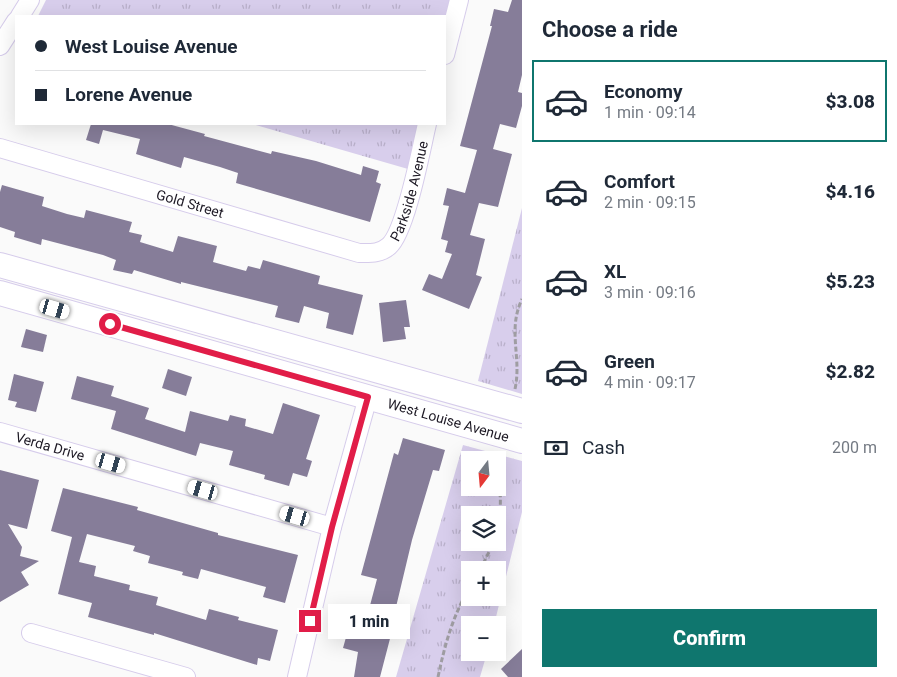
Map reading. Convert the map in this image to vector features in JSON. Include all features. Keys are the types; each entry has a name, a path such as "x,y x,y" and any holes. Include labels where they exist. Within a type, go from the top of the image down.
{"main road":[{"name":"West Louise Avenue","path":"0,265 522,411"},
{"name":"West Louise Avenue","path":"0,293 522,441"}],"street":[{"path":"21,15 30,0"},
{"path":"446,51 459,0"},
{"path":"0,46 15,23"},
{"name":"Parkside Avenue","path":"381,252 390,246 402,224 427,125"},
{"name":"Gold Street","path":"0,148 359,253 381,252"},
{"path":"297,677 332,527 368,397"},
{"name":"Verda Drive","path":"0,432 332,527"},
{"path":"31,633 186,677"}],"path":[{"path":"438,677 444,646 456,610 461,602"}],"green space":[{"path":"46,0 451,0 446,19 446,15 38,15"},
{"path":"255,125 420,125 408,169"},
{"path":"522,208 522,394 478,381"},
{"path":"463,445 485,451 461,451"},
{"path":"461,452 461,496 506,496 506,457 522,461 522,512 506,577 506,561 461,561 461,606 499,606 496,616 461,616 461,661 485,661 480,677 396,677"}],"building":[{"path":"512,0 522,0 522,75 518,92 522,93 522,106 516,128 500,124 493,149 512,154 498,207 479,203 470,235 485,239 476,275 482,277 469,309 422,290 429,274 442,279 452,254 445,252 448,241 441,239 449,206 443,205 447,188 465,193 477,150 460,146 492,26 490,26 494,9 508,12"},
{"path":"91,125 172,125 205,134 204,136 271,154 272,151 316,161 361,175 363,166 379,171 376,182 381,184 370,222 236,183 238,173 220,167 184,157 181,168 136,154 140,139 103,130 99,144 86,140"},
{"path":"2,185 44,197 42,206 67,214 84,218 86,210 132,222 129,232 142,235 140,242 173,252 178,236 217,246 213,262 246,271 248,266 260,269 263,260 320,276 318,284 363,295 353,335 326,328 329,313 304,306 299,323 275,317 278,306 181,282 181,284 134,270 132,274 113,270 116,260 103,255 42,239 41,245 14,237 15,232 0,227 0,192"},
{"path":"406,300 410,327 404,327 406,339 383,342 379,303"},
{"path":"26,329 47,335 43,352 21,347"},
{"path":"168,369 192,377 186,396 162,388"},
{"path":"14,374 44,382 36,412 15,407 17,402 8,400"},
{"path":"77,376 114,386 111,396 149,408 145,419 185,432 190,411 228,421 230,415 246,419 245,426 273,434 283,403 320,415 306,459 312,461 307,477 293,473 289,486 264,479 265,475 229,465 233,451 200,443 196,456 111,429 116,411 71,399"},
{"path":"403,438 445,450 439,471 433,470 412,540 396,607 398,608 380,677 354,677 358,652 343,648 354,609 368,613 377,579 361,575 394,453 398,455"},
{"path":"0,470 39,480 27,529 8,524 22,547 20,556 39,561 21,572 29,585 0,602"},
{"path":"63,488 138,507 137,510 218,533 218,535 298,555 285,603 263,597 266,587 201,569 198,579 182,575 183,572 148,563 150,556 133,551 135,546 87,534 79,562 96,566 94,576 130,585 129,590 158,597 156,605 206,620 209,609 239,617 238,620 278,630 270,661 258,658 257,665 154,633 154,635 88,617 92,603 58,594 72,537 51,531"},
{"path":"522,649 522,677 508,677 501,669"}],"route":[{"path":"110,324 368,397 332,527 310,621"}]}
